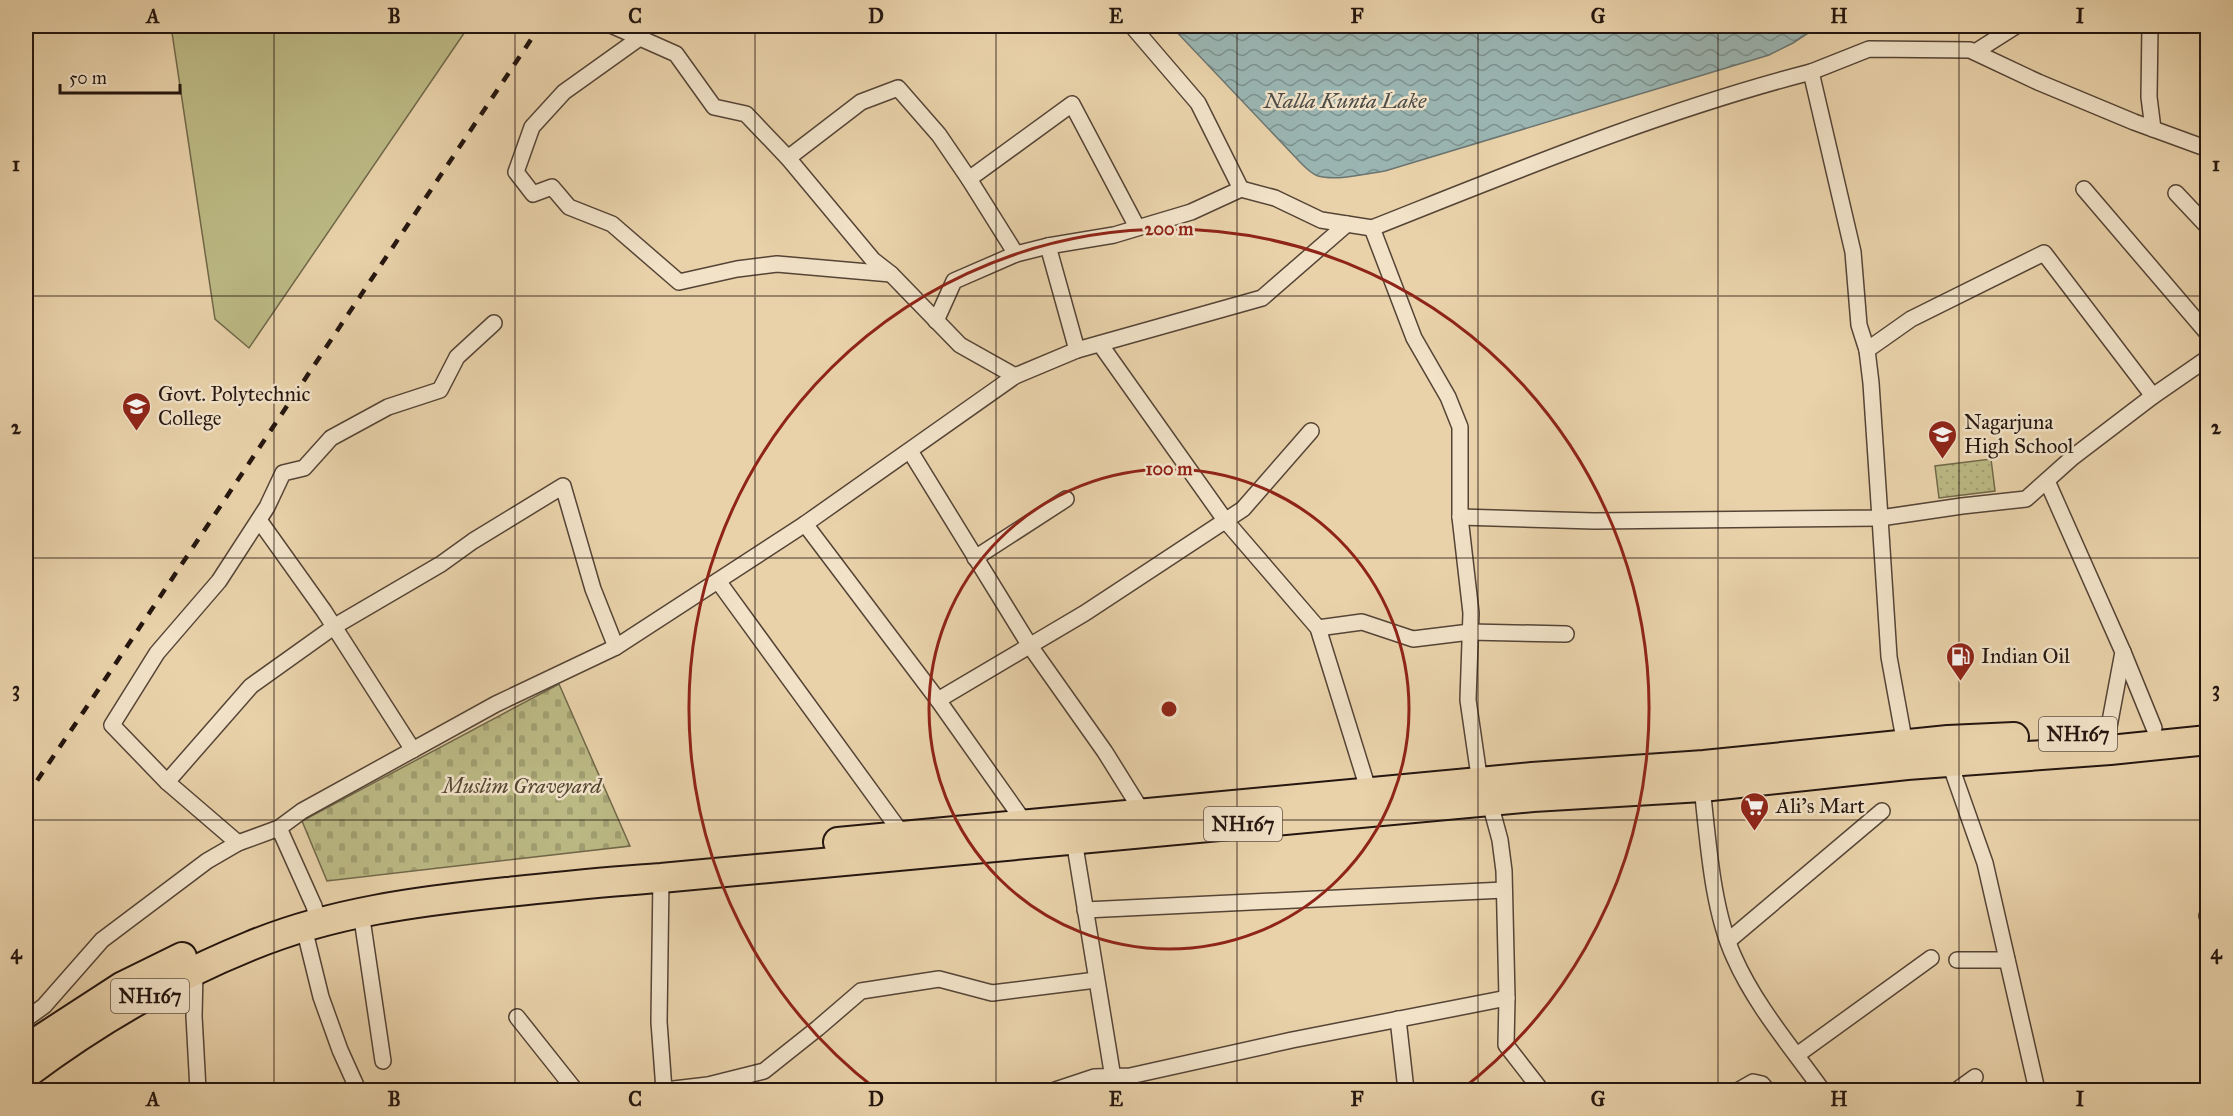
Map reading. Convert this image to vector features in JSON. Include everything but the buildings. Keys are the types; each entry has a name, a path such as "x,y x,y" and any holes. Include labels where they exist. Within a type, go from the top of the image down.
{"highway":[{"name":"NH167","path":"26,1074 108,1019 195,971 251,945 312,919 441,883 1025,823 1370,792 1485,793 1533,797 1702,788 1906,754 1948,740 2154,728 2207,737"},
{"name":"NH167","path":"26,1049 123,986 262,921 312,919 447,898 601,881 661,878 1074,840 1485,793 1532,777 1906,754 1949,761 2110,750 2207,737"}],"street":[{"path":"613,26 676,54 714,107 746,114 788,158 873,260 891,274 960,345 1015,376"},
{"path":"1132,26 1198,103 1241,189"},
{"path":"1975,52 2016,26"},
{"path":"2150,26 2149,97 2153,129"},
{"path":"642,37 564,92 532,127 516,172 533,194 552,188 569,207 612,224 679,282 737,269 777,264 891,274"},
{"path":"936,321 954,281 1016,254 1114,235 1191,212 1241,189 1275,198 1321,220 1372,228 1597,141 1744,89 1811,72 1869,49 1970,50 2038,82 2208,149"},
{"path":"1811,72 1853,252 1859,325 1867,350 1889,657 1906,754"},
{"path":"788,158 861,102 898,88 939,135 1016,254"},
{"path":"969,179 1072,104 1137,227"},
{"path":"2084,189 2208,334"},
{"path":"2176,193 2208,227"},
{"path":"26,1019 44,1006 102,940 207,861 238,843 279,828 302,811 496,704 615,647 805,524 1015,376 1077,350 1262,298 1347,224"},
{"path":"1372,228 1414,338 1448,397 1460,427 1460,517 1471,612 1467,700 1485,793 1500,840 1508,998 1506,1045 1541,1090"},
{"path":"1048,246 1077,350"},
{"path":"1867,350 1911,319 2044,253 2153,396"},
{"path":"238,843 167,782 112,725 157,653 219,581 267,507 283,473 304,468 331,438 388,407 440,390 457,357 494,323"},
{"path":"1100,344 1225,520 1318,628 1370,792"},
{"path":"1460,517 1594,521 1880,518 1962,506 2026,500 2073,457 2153,396 2208,358"},
{"path":"938,700 1085,613 1242,508 1311,431"},
{"path":"910,451 1030,646 1105,752 1143,813"},
{"path":"2047,481 2123,651 2154,728"},
{"path":"167,782 251,686 335,626 441,564 473,541 563,486 593,589 615,647"},
{"path":"975,558 1066,499"},
{"path":"259,520 335,626 413,750"},
{"path":"805,524 938,700 1025,823"},
{"path":"718,581 903,835"},
{"path":"1318,628 1362,622 1413,639 1470,632 1566,634"},
{"path":"2108,732 2123,651"},
{"path":"1949,761 1985,863 2037,1090"},
{"path":"1702,788 1723,928 1734,958 1757,998 1822,1090"},
{"path":"1728,941 1882,811"},
{"path":"279,828 312,919 321,997 340,1050 358,1090"},
{"path":"1074,840 1114,1084"},
{"path":"661,878 659,1022 663,1090 708,1085 764,1071 861,991 939,979 992,993 1096,980"},
{"path":"1085,910 1504,890"},
{"path":"361,912 383,1061"},
{"path":"1797,1055 1931,958"},
{"path":"1958,960 2007,960"},
{"path":"195,971 194,1016 198,1090"},
{"path":"1055,1090 1094,1077 1114,1084 1130,1076 1292,1040 1508,998"},
{"path":"517,1017 575,1090"},
{"path":"1398,1019 1406,1090"},
{"path":"1956,1090 1975,1077"},
{"path":"1739,1090 1753,1082 1762,1084 1767,1090"}],"green space":[{"path":"171,26 469,26 249,348 215,319"},
{"path":"1991,459 1995,491 1939,498 1935,466"},
{"name":"Muslim Graveyard","path":"559,684 630,846 327,881 302,821"}],"water":[{"name":"Nalla Kunta Lake","path":"1171,26 1819,26 1769,55 1385,171 1333,178 1318,176 1305,167"}],"railway":[{"path":"26,797 540,26"}],"place":[{"name":"Govt. Polytechnic College","path":"137,432"},
{"name":"Nagarjuna High School","path":"1943,460"},
{"name":"Indian Oil","path":"1960,682"},
{"name":"Ali’s Mart","path":"1755,832"}]}
